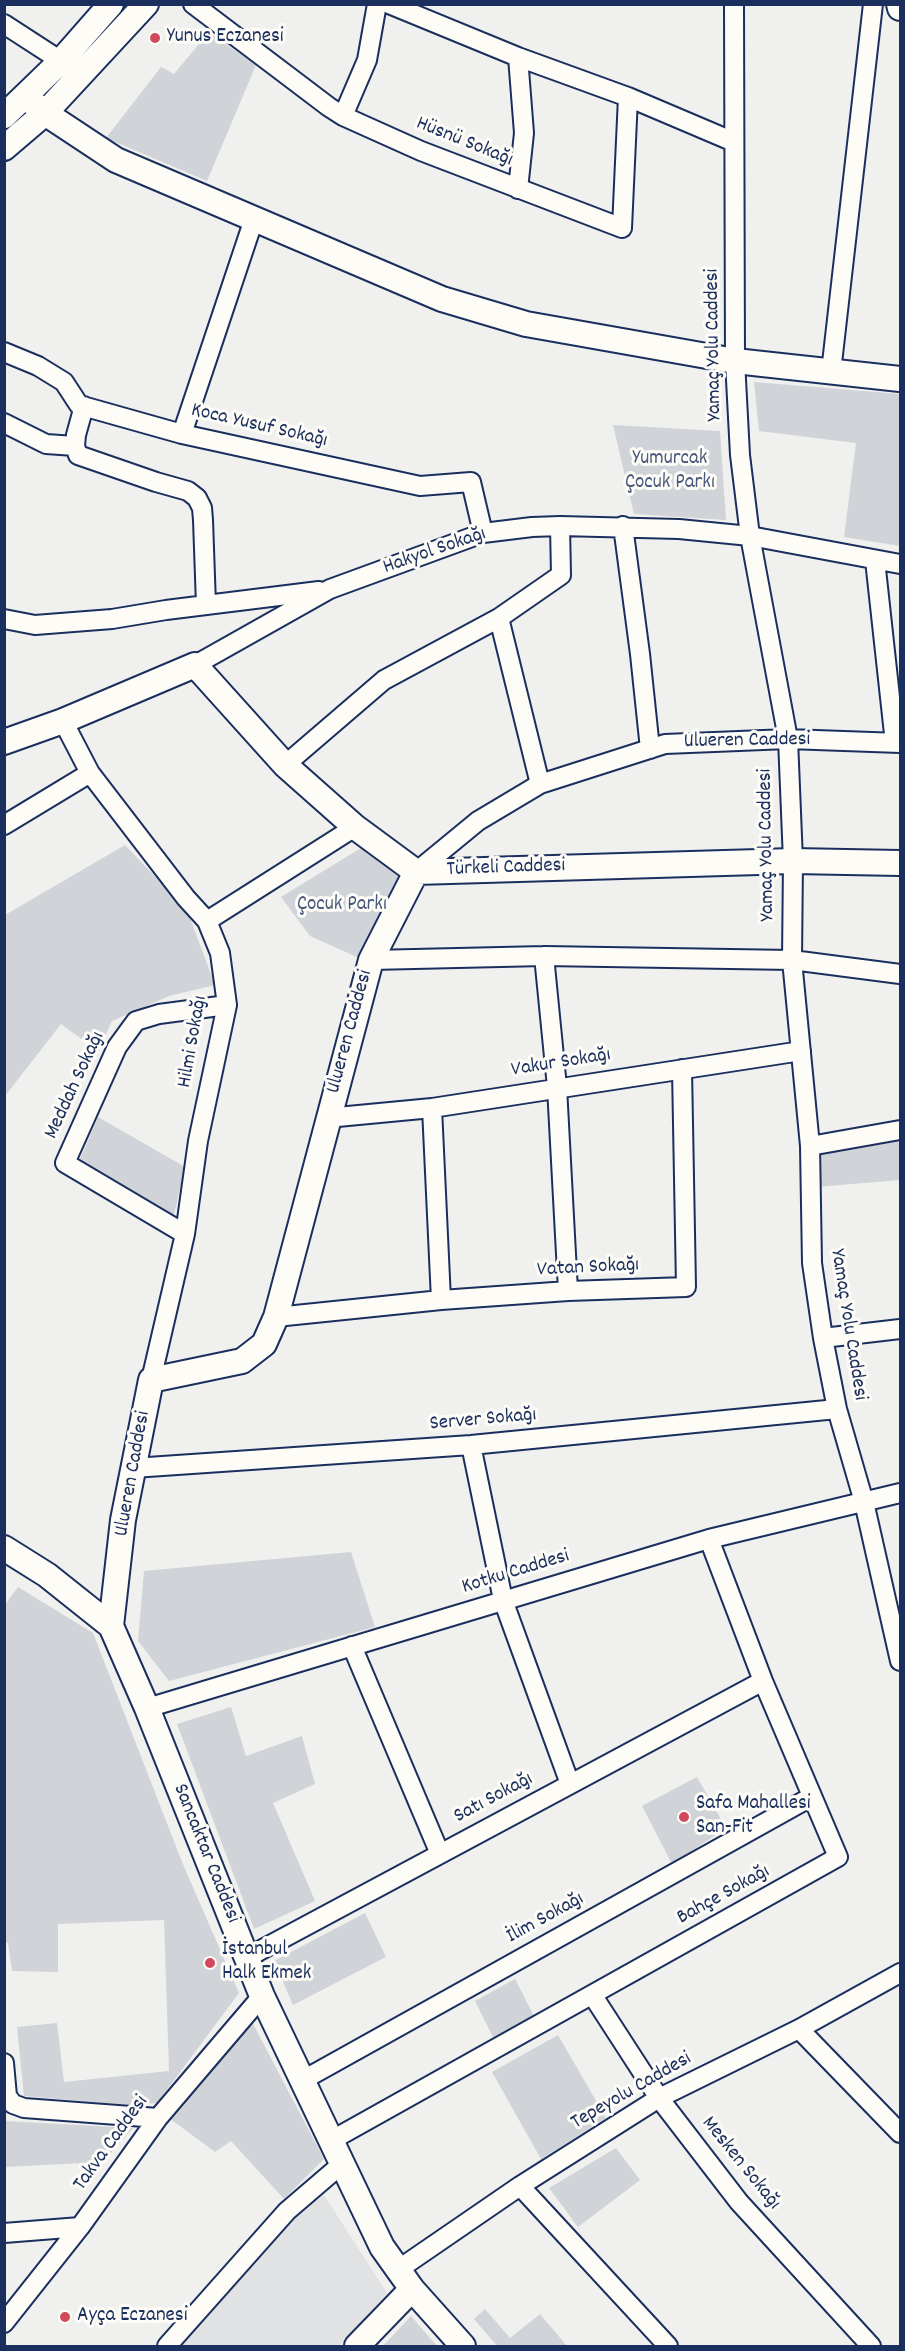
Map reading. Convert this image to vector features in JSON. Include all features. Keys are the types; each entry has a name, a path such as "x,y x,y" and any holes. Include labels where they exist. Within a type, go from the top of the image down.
{"street":[{"path":"4,116 61,61 111,4"},
{"path":"4,148 45,113 146,4"},
{"name":"Hüsnü Sokağı","path":"193,4 344,116 421,151 622,228 628,97"},
{"path":"344,116 367,60 377,4"},
{"path":"389,4 518,57 628,97 734,142"},
{"name":"Yamaç Yolu Caddesi","path":"734,4 735,361 740,455 750,536 788,739 794,861 792,960 810,1146 812,1263 823,1338 837,1409 864,1502 900,1660"},
{"path":"831,372 873,4"},
{"path":"4,24 61,61"},
{"path":"518,57 524,133 518,189"},
{"path":"25,96 45,113 116,160 442,298 526,324 735,361 900,379"},
{"path":"182,434 254,219"},
{"path":"4,352 38,366 64,382 79,405 84,406 75,446 78,455 188,491 196,498 202,508 206,605"},
{"name":"Koca Yusuf Sokağı","path":"84,406 182,434 420,486 471,482 483,533"},
{"path":"4,423 46,444 75,446"},
{"path":"285,765 384,680 499,618 561,575 560,526"},
{"path":"623,526 650,749"},
{"name":"Hakyol Sokağı","path":"4,742 63,721 195,665 330,589 483,533 532,527 623,526 750,536 900,564"},
{"path":"875,560 898,743"},
{"path":"4,619 35,625 112,619 330,589"},
{"path":"499,618 540,784"},
{"name":"Türkeli Caddesi","path":"195,665 285,765 355,827 416,872 794,861 900,863"},
{"name":"Hilmi Sokağı","path":"63,721 90,773 186,898 207,921 220,953 227,1005 198,1141 185,1234 151,1380"},
{"name":"Ulueren Caddesi","path":"111,1626 123,1520 151,1380 242,1361 264,1344 276,1317 327,1118 371,960 416,872 478,821 540,784 664,744 788,739 898,743"},
{"path":"4,825 90,773"},
{"path":"207,921 355,827"},
{"path":"544,956 557,1087 568,1291"},
{"path":"371,960 544,956 792,960 900,974"},
{"name":"Meddah Sokağı","path":"185,1234 65,1163 117,1047 136,1021 159,1014 227,1005"},
{"name":"Vakur Sokağı","path":"327,1118 432,1108 801,1051"},
{"name":"Vatan Sokağı","path":"276,1317 441,1300 568,1291 686,1287 682,1069"},
{"path":"432,1108 441,1300"},
{"path":"810,1146 900,1130"},
{"path":"823,1338 900,1329"},
{"name":"Server Sokağı","path":"133,1468 471,1445 837,1409"},
{"path":"471,1445 503,1600 570,1784"},
{"name":"Kotku Caddesi","path":"147,1708 709,1539 900,1493"},
{"name":"Bahçe Sokağı","path":"332,2140 838,1857 763,1681 709,1539"},
{"name":"Sancaktar Caddesi","path":"8,1556 46,1575 111,1626 147,1708 262,1996 382,2247 463,2346"},
{"path":"352,1646 440,1854"},
{"name":"Satı Sokağı","path":"246,1958 763,1681"},
{"name":"İlim Sokağı","path":"303,2080 811,1797"},
{"name":"Tepeyolu Caddesi","path":"406,2279 520,2186 659,2098 799,2029 900,1973"},
{"name":"Takva Caddesi","path":"4,2324 80,2227 158,2118 262,1996"},
{"name":"Mesken Sokağı","path":"592,1996 659,2098 739,2202 871,2346"},
{"path":"799,2029 900,2133"},
{"path":"4,2063 7,2096 12,2104 24,2108 158,2118"},
{"path":"167,2346 287,2211 343,2163"},
{"path":"520,2186 661,2344"},
{"path":"4,2233 80,2227"},
{"path":"357,2346 406,2279"}],"shaded area":[{"path":"324,2195 387,2293 339,2346 180,2346 293,2216"}],"green space":[{"path":"209,32 256,65 207,181 106,138 161,67 174,74"},
{"path":"754,382 900,394 900,546 844,537 856,443 759,431"},
{"name":"Yumurcak Çocuk Parkı","path":"613,425 720,431 726,520 634,514"},
{"path":"125,845 187,910 215,985 169,996 112,1021 98,1051 61,1024 5,1096 5,915"},
{"name":"Çocuk Parkı","path":"361,848 401,879 359,958 310,936 281,897"},
{"path":"98,1117 185,1167 174,1215 80,1159"},
{"path":"900,1139 900,1180 817,1187 817,1152"},
{"path":"351,1552 375,1627 169,1681 138,1641 144,1571"},
{"path":"18,1587 93,1633 182,1862 239,1993 157,2103 129,2105 24,2096 17,2027 57,2023 64,2082 169,2071 164,1920 58,1924 58,1972 12,1971 8,1943 4,1942 4,1606"},
{"path":"231,1707 246,1756 302,1736 315,1784 273,1803 315,1901 254,1929 177,1724"},
{"name":"Safa Mahallesi San-Fit","path":"697,1777 726,1828 672,1864 642,1806"},
{"path":"365,1913 386,1957 293,2005 274,1961"},
{"path":"515,1979 534,2016 496,2043 475,2001"},
{"path":"252,2022 324,2159 284,2199 231,2141 215,2152 169,2118"},
{"path":"558,2035 606,2118 541,2159 492,2072"},
{"path":"5,2121 133,2128 103,2162 5,2167"},
{"path":"616,2148 640,2180 578,2227 549,2188"},
{"path":"485,2309 510,2338 540,2314 567,2346 497,2346 474,2319"},
{"path":"411,2316 437,2346 383,2346"}],"place":[{"name":"Yunus Eczanesi","path":"155,38"},
{"name":"Safa Mahallesi San-Fit","path":"684,1817"},
{"name":"İstanbul Halk Ekmek","path":"210,1963"},
{"name":"Ayça Eczanesi","path":"65,2317"}]}
